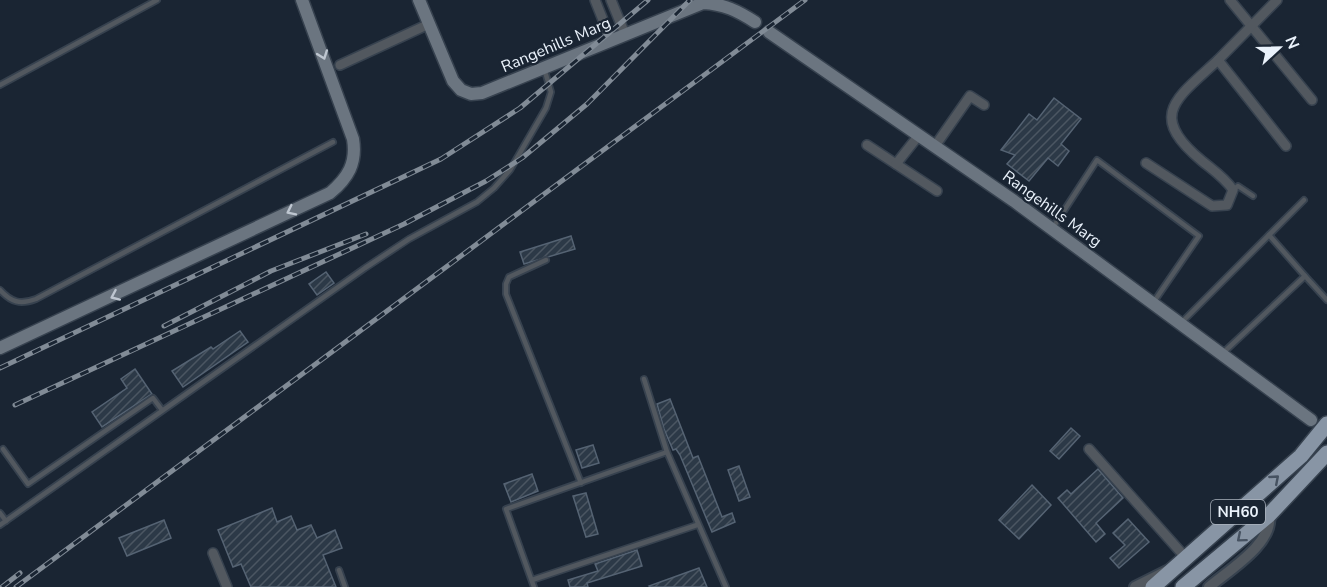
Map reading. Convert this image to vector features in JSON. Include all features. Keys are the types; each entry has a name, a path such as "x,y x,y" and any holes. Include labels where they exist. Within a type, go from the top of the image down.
{"highway":[{"name":"NH60","path":"1153,587 1301,456 1325,430"},
{"name":"NH60","path":"1183,587 1269,515 1327,453"}],"main road":[{"path":"0,348 165,273 330,193 340,184 353,163 355,152 353,139 302,0"},
{"name":"Rangehills Marg","path":"419,0 448,70 461,90 471,94 482,93 703,2 720,4 755,22"},
{"name":"Rangehills Marg","path":"769,32 1052,229 1325,430"}],"street":[{"path":"595,0 611,40"},
{"path":"611,0 625,34"},
{"path":"1230,0 1312,100"},
{"path":"1146,163 1212,206 1227,205 1233,190 1177,136 1170,118 1172,106 1277,0"},
{"path":"340,65 429,24"},
{"path":"1218,60 1286,146"},
{"path":"935,146 970,96 984,105"},
{"path":"896,164 919,135"},
{"path":"867,145 937,191"},
{"path":"1089,449 1180,563 1135,587"},
{"path":"1209,587 1263,541 1271,525 1269,515"},
{"path":"213,553 227,587"}],"lane":[{"path":"0,85 157,0"},
{"path":"0,525 365,268 409,239 477,202 494,188 510,170 546,108 551,92 544,68"},
{"path":"0,290 11,301 25,303 36,299 333,142"},
{"path":"1052,229 1097,160 1199,236 1153,303"},
{"path":"1233,190 1238,186 1253,196"},
{"path":"1181,323 1304,200"},
{"path":"1269,235 1327,300"},
{"path":"546,260 509,277 506,284 507,294 581,483"},
{"path":"1223,353 1305,276"},
{"path":"644,379 667,452 726,587"},
{"path":"3,449 28,484 153,398 162,410"},
{"path":"534,587 506,509 667,452"},
{"path":"0,513 6,521"},
{"path":"532,580 697,525"},
{"path":"339,570 345,587"}],"building":[{"path":"1054,98 1081,119 1061,144 1069,151 1058,166 1048,158 1029,181 1007,164 1015,155 1001,150 1029,114 1037,120"},
{"path":"571,236 575,249 524,264 520,252"},
{"path":"326,272 334,283 317,295 309,284"},
{"path":"240,331 248,342 183,387 172,371 211,347 213,349"},
{"path":"135,369 152,394 102,427 92,412 127,388 121,379"},
{"path":"670,399 693,458 698,456 722,517 732,513 735,522 712,532 680,455 676,449 673,450 664,429 657,404"},
{"path":"1071,428 1080,436 1059,459 1050,451"},
{"path":"593,445 599,463 582,468 576,450"},
{"path":"739,466 750,497 739,501 728,470"},
{"path":"1098,469 1123,498 1096,523 1105,534 1096,542 1058,498 1067,490 1071,494"},
{"path":"532,474 538,491 511,502 504,484"},
{"path":"1032,485 1051,505 1019,539 999,520"},
{"path":"586,493 598,534 586,537 573,496"},
{"path":"272,508 277,522 291,516 297,530 311,525 317,538 335,530 342,548 323,555 336,587 251,587 241,564 233,567 218,530"},
{"path":"1128,519 1149,542 1119,568 1110,558 1125,545 1113,533"},
{"path":"164,520 171,538 127,556 119,538"},
{"path":"637,550 642,566 587,583 588,587 570,587 568,580 598,571 595,564"},
{"path":"699,568 707,587 649,586"}],"railway":[{"path":"0,368 441,159 520,108 648,0"},
{"path":"15,405 404,224 486,181 522,158 587,104 690,0"},
{"path":"16,587 805,0"},
{"path":"164,326 271,271 366,234"},
{"path":"2,587 20,573"}]}
